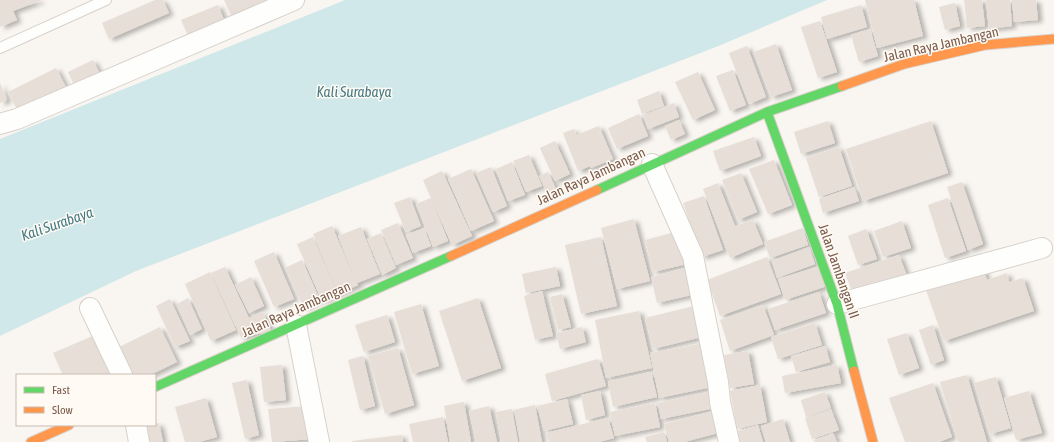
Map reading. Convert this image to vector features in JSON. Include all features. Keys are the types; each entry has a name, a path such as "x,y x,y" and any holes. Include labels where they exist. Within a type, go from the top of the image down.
{"main road":[{"name":"Jalan Raya Jambangan","path":"156,387 474,246 767,112 904,64 985,46 1054,39"},
{"name":"Jalan Jambangan II","path":"767,112 837,304 872,442"},
{"path":"31,442 67,426"}],"street":[{"path":"0,124 17,119 294,0"},
{"path":"652,164 693,256 710,338 720,402 730,442"},
{"path":"837,304 1042,248"},
{"path":"90,308 122,374"},
{"path":"296,325 319,442"},
{"path":"136,426 139,442"}],"lane":[{"path":"0,48 106,0"}],"water":[{"name":"Kali Surabaya","path":"345,0 827,0 716,47 136,271 0,336 0,139"}],"building":[{"path":"0,0 42,0 13,11 17,20 0,27"},
{"path":"155,0 163,0 169,13 109,39 102,23"},
{"path":"224,0 267,0 271,9 235,24"},
{"path":"865,0 914,0 923,36 877,48"},
{"path":"964,0 982,0 985,26 967,28"},
{"path":"986,0 1010,0 1012,26 989,29"},
{"path":"1012,0 1036,0 1038,20 1014,22"},
{"path":"955,3 960,26 945,30 939,7"},
{"path":"218,5 227,27 191,42 181,20"},
{"path":"861,5 867,27 827,39 821,17"},
{"path":"820,21 837,72 818,78 801,27"},
{"path":"870,29 878,56 859,62 851,35"},
{"path":"776,44 792,90 771,97 754,52"},
{"path":"747,46 766,97 749,104 729,53"},
{"path":"93,60 102,78 77,91 68,72"},
{"path":"56,68 67,89 19,113 8,92"},
{"path":"733,70 746,105 730,111 716,76"},
{"path":"698,72 715,110 693,120 675,82"},
{"path":"0,83 7,100 0,103"},
{"path":"659,91 664,106 642,114 637,100"},
{"path":"674,103 679,117 648,129 643,115"},
{"path":"639,114 648,136 617,149 608,128"},
{"path":"679,120 685,134 671,140 665,126"},
{"path":"828,121 835,143 801,154 794,132"},
{"path":"931,121 948,173 863,201 846,149"},
{"path":"599,126 613,159 591,168 590,166 578,171 563,133 574,129 576,135"},
{"path":"754,137 761,156 720,171 713,151"},
{"path":"555,141 570,174 555,181 540,148"},
{"path":"839,147 852,186 819,197 806,158"},
{"path":"529,155 542,186 526,192 513,161"},
{"path":"774,160 792,205 768,214 749,169"},
{"path":"512,162 525,195 508,201 496,169"},
{"path":"491,167 507,206 493,212 476,173"},
{"path":"471,169 494,221 471,231 448,179"},
{"path":"442,171 472,236 452,245 433,203 448,241 433,247 416,204 431,198 423,180"},
{"path":"548,172 556,189 547,193 539,176"},
{"path":"741,173 757,212 738,220 722,180"},
{"path":"962,182 983,244 968,250 947,187"},
{"path":"718,183 735,226 753,220 763,244 730,258 703,189"},
{"path":"854,187 859,201 823,213 819,199"},
{"path":"704,196 723,250 702,257 683,203"},
{"path":"410,197 421,226 406,232 394,203"},
{"path":"948,198 966,251 945,258 928,205"},
{"path":"634,219 650,281 617,289 601,228"},
{"path":"902,221 911,248 883,257 874,231"},
{"path":"398,223 413,258 396,265 381,230"},
{"path":"332,226 354,277 338,236 361,227 380,274 357,283 358,285 338,294 313,234"},
{"path":"424,228 431,246 413,253 406,235"},
{"path":"803,228 808,245 770,258 764,242"},
{"path":"866,229 877,259 858,265 848,236"},
{"path":"679,231 691,263 653,272 645,240"},
{"path":"381,233 396,268 382,275 367,239"},
{"path":"313,237 338,294 322,301 297,244"},
{"path":"601,237 617,306 581,314 565,245"},
{"path":"809,247 815,264 777,278 772,261"},
{"path":"274,252 294,299 274,307 254,261"},
{"path":"899,255 907,276 853,294 845,273"},
{"path":"767,257 781,294 720,316 707,280"},
{"path":"302,260 320,300 304,308 285,268"},
{"path":"820,266 827,286 785,300 778,279"},
{"path":"225,267 249,318 263,312 271,331 241,338 211,273"},
{"path":"556,267 560,286 526,293 522,274"},
{"path":"689,267 696,294 657,303 651,277"},
{"path":"983,269 987,280 1007,273 1009,282 1023,278 1034,311 944,341 926,290"},
{"path":"210,272 236,330 211,341 185,284"},
{"path":"251,277 264,306 249,313 235,285"},
{"path":"542,291 553,336 535,340 524,296"},
{"path":"819,292 826,313 775,330 768,309"},
{"path":"562,294 571,327 558,330 550,297"},
{"path":"188,298 202,329 190,335 177,304"},
{"path":"478,298 501,368 462,381 439,311"},
{"path":"170,299 190,341 175,347 156,306"},
{"path":"421,304 439,366 412,374 394,312"},
{"path":"698,305 706,336 653,349 645,318"},
{"path":"763,305 774,335 730,351 720,320"},
{"path":"639,311 652,368 606,378 595,320"},
{"path":"387,315 395,342 364,352 355,325"},
{"path":"815,323 822,345 778,359 771,337"},
{"path":"933,325 944,360 931,365 919,330"},
{"path":"160,327 177,362 152,374 122,374 111,351"},
{"path":"582,327 586,342 560,349 556,333"},
{"path":"102,332 120,374 63,374 53,353"},
{"path":"907,333 919,368 899,375 887,339"},
{"path":"705,343 712,387 659,398 650,353"},
{"path":"825,346 830,362 796,372 791,356"},
{"path":"398,348 414,405 385,414 368,356"},
{"path":"748,351 754,384 730,388 724,355"},
{"path":"363,356 375,406 360,410 348,360"},
{"path":"598,359 606,386 552,401 545,374"},
{"path":"282,365 286,400 264,402 260,367"},
{"path":"837,365 841,383 785,393 782,376"},
{"path":"651,372 657,397 613,407 608,382"},
{"path":"967,375 987,442 958,442 940,382"},
{"path":"996,377 1011,428 990,434 974,383"},
{"path":"247,380 259,435 245,439 232,383"},
{"path":"933,383 952,437 939,442 905,442 889,398"},
{"path":"760,385 767,422 737,429 730,391"},
{"path":"600,391 605,415 586,420 581,395"},
{"path":"712,391 715,408 661,419 658,403"},
{"path":"1029,391 1042,433 1016,440 1004,398"},
{"path":"825,392 831,408 806,417 801,400"},
{"path":"206,398 217,437 199,442 185,442 175,407"},
{"path":"567,399 573,424 544,431 537,406"},
{"path":"464,402 471,442 450,442 444,406"},
{"path":"655,403 660,427 615,436 610,412"},
{"path":"535,405 542,442 520,442 514,410"},
{"path":"309,406 312,439 272,442 268,409"},
{"path":"489,406 497,442 476,442 469,411"},
{"path":"512,409 518,442 501,442 496,412"},
{"path":"831,409 839,430 812,439 805,418"},
{"path":"717,410 722,432 684,442 669,442 664,424"},
{"path":"443,417 448,442 413,442 409,424"},
{"path":"608,418 614,438 599,442 549,442 546,433"},
{"path":"783,419 790,442 766,442 761,426"},
{"path":"159,423 163,442 142,442 139,427 156,426 156,424"},
{"path":"758,425 763,442 740,442 737,431"},
{"path":"664,432 667,442 647,442 645,437"},
{"path":"833,433 837,442 815,442 814,440"},
{"path":"402,435 403,442 352,442 352,441"}],"traffic: fast":[{"path":"597,190 767,112 842,86"},
{"path":"767,112 837,304 854,371"},
{"path":"156,387 451,256"}],"traffic: slow":[{"path":"842,86 904,64 985,45 1054,39"},
{"path":"451,256 597,190"},
{"path":"854,371 873,442"},
{"path":"31,442 67,426"}]}
